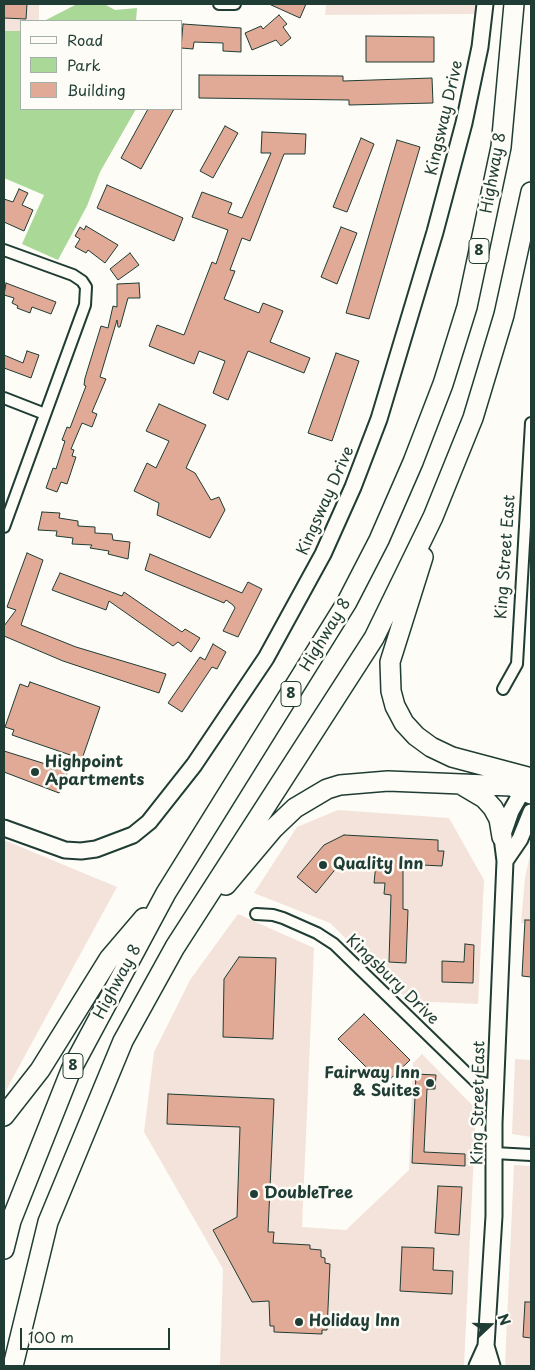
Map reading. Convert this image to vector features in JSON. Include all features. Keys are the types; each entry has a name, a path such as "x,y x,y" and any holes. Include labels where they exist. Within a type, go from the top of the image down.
{"highway":[{"name":"Highway 8","path":"4,1248 11,1221 71,1070 166,893 347,602 378,540 413,462 443,384 467,307 501,147 514,4"},
{"name":"Highway 8","path":"13,1366 48,1222 122,1041 175,947 374,638 433,517 474,418 504,315 531,192"},
{"path":"433,517 414,590 390,662 391,691 395,706 404,723 416,736 431,746 452,757 529,783"},
{"path":"202,905 232,880 274,828 295,808 327,789 368,781 510,786 529,783"},
{"path":"462,784 484,798 494,808 499,819 502,836"},
{"path":"4,1116 40,1070 108,960 166,893"}],"street":[{"path":"219,4 235,4"},
{"name":"Kingsway Drive","path":"4,828 65,850 81,851 96,850 133,835 150,822 194,765 266,658 323,554 353,487 379,419 435,232 464,123 480,47 485,4"},
{"path":"4,250 74,275 82,281 86,288 85,306 4,527"},
{"path":"4,398 45,414"},
{"name":"King Street East","path":"503,689 517,664 531,423"},
{"name":"King Street East","path":"492,1366 486,1346 494,1216 495,1085 505,861 502,836 509,816 529,783"},
{"path":"505,861 520,839 531,812"},
{"name":"Kingsbury Drive","path":"256,914 273,915 283,918 317,933 334,944 476,1082 495,1085"},
{"path":"494,1153 531,1155"},
{"name":"King Street East","path":"477,1366 486,1346"}],"shaded area":[{"path":"4,4 39,4 39,20 20,20 20,31 4,31"},
{"path":"326,4 476,4 475,14 325,15"},
{"path":"338,810 449,818 484,880 478,1004 409,1001 330,923 254,893 297,827"},
{"path":"4,840 117,887 4,1094"},
{"path":"531,850 531,924 521,923 525,878"},
{"path":"238,914 314,948 302,1227 346,1230 409,1170 413,1063 422,1054 476,1109 464,1366 220,1366 223,1269 144,1132 154,1052 190,980"},
{"path":"515,1059 531,1060 531,1137 512,1134"},
{"path":"514,1165 531,1166 531,1366 505,1366"}],"green space":[{"path":"77,4 104,4 115,10 137,8 136,20 46,20"},
{"path":"4,31 20,31 20,110 135,110 100,172 87,206 58,260 22,244 44,195 4,178"}],"building":[{"path":"4,4 27,4 26,19 4,18"},
{"path":"269,4 306,4 300,18"},
{"path":"279,15 287,24 283,27 291,38 281,46 276,40 252,50 245,33 261,26 263,29"},
{"path":"183,24 241,28 241,52 223,51 223,43 194,42 193,49 182,48"},
{"path":"366,36 434,37 434,62 366,62"},
{"path":"199,75 343,76 343,81 432,78 433,103 349,105 349,100 199,98"},
{"path":"147,110 173,110 141,169 121,158"},
{"path":"225,126 238,133 213,178 200,171"},
{"path":"262,132 306,134 305,154 284,154 250,241 242,238 230,270 235,271 224,299 259,313 263,303 283,311 270,342 310,358 304,373 248,351 228,400 213,393 225,361 199,351 194,364 149,346 157,325 184,335 212,262 216,264 228,230 192,217 202,192 232,203 228,213 242,218 271,153 261,153"},
{"path":"361,138 374,144 347,212 333,207"},
{"path":"397,140 420,147 369,319 346,313"},
{"path":"107,185 183,218 174,241 97,208"},
{"path":"19,189 28,193 22,205 33,210 24,231 4,222 4,199 13,202"},
{"path":"86,226 118,245 105,263 88,250 86,253 75,247 80,239 75,236 80,227 84,230"},
{"path":"341,227 357,233 337,284 321,277"},
{"path":"130,253 139,265 118,280 110,269"},
{"path":"6,283 56,302 51,314 32,307 30,313 17,308 18,306 12,303 14,298 4,295"},
{"path":"139,283 140,298 128,298 120,327 118,327 117,320 100,377 106,379 92,412 97,414 92,427 82,423 71,449 74,450 72,456 76,457 67,484 61,482 57,492 46,488 53,468 56,469 65,441 62,440 67,427 70,428 86,386 84,385 85,378 101,326 108,328 113,306 117,307 117,284"},
{"path":"27,351 39,355 31,378 4,368 4,355 23,363"},
{"path":"336,353 359,361 332,441 308,433"},
{"path":"159,404 206,425 186,468 195,473 211,500 219,497 225,510 210,538 157,515 159,503 134,491 147,463 156,468 169,441 146,431"},
{"path":"42,512 60,513 59,518 78,521 78,526 95,527 95,533 112,534 113,540 130,542 128,559 108,554 109,551 90,548 92,545 72,544 73,538 56,536 57,531 38,530"},
{"path":"27,553 43,560 21,625 76,647 166,674 159,693 63,661 4,636 4,626 16,610 7,607"},
{"path":"150,554 242,593 248,582 262,589 238,637 223,631 235,608 233,605 226,600 224,603 145,570"},
{"path":"60,573 122,596 124,592 182,632 185,629 200,638 191,652 178,642 173,646 109,601 106,610 52,590"},
{"path":"213,644 226,652 217,669 212,667 182,712 168,703 200,657 205,660"},
{"path":"30,682 100,707 82,759 12,735 14,730 5,727 20,684 28,687"},
{"name":"Highpoint Apartments","path":"4,751 68,771 59,793 4,772"},
{"name":"Quality Inn","path":"344,835 438,840 438,851 444,851 442,866 403,864 403,909 408,910 406,963 389,962 391,895 384,894 385,883 374,883 376,864 342,861 316,893 297,877 324,845"},
{"path":"525,920 531,920 531,977 522,976"},
{"path":"465,944 474,945 473,983 442,982 442,961 464,962"},
{"path":"239,957 276,958 273,1039 223,1037 224,979"},
{"path":"364,1014 410,1060 384,1085 338,1039"},
{"path":"416,1074 436,1075 435,1089 427,1089 424,1152 465,1154 465,1166 412,1163"},
{"name":"DoubleTree","path":"168,1094 274,1099 268,1232 274,1232 273,1243 310,1245 310,1249 321,1250 321,1257 325,1258 325,1263 330,1264 327,1330 322,1330 322,1334 274,1332 274,1326 270,1326 269,1301 252,1302 213,1230 237,1217 240,1127 167,1124"},
{"path":"438,1186 462,1187 459,1235 435,1233"},
{"path":"402,1247 434,1248 433,1270 453,1271 452,1294 400,1291"},
{"path":"525,1302 531,1302 531,1338 523,1337"}],"place":[{"name":"Highpoint Apartments","path":"35,772"},
{"name":"Quality Inn","path":"323,865"},
{"name":"Fairway Inn & Suites","path":"430,1083"},
{"name":"DoubleTree","path":"254,1194"},
{"name":"Holiday Inn","path":"299,1322"}]}
